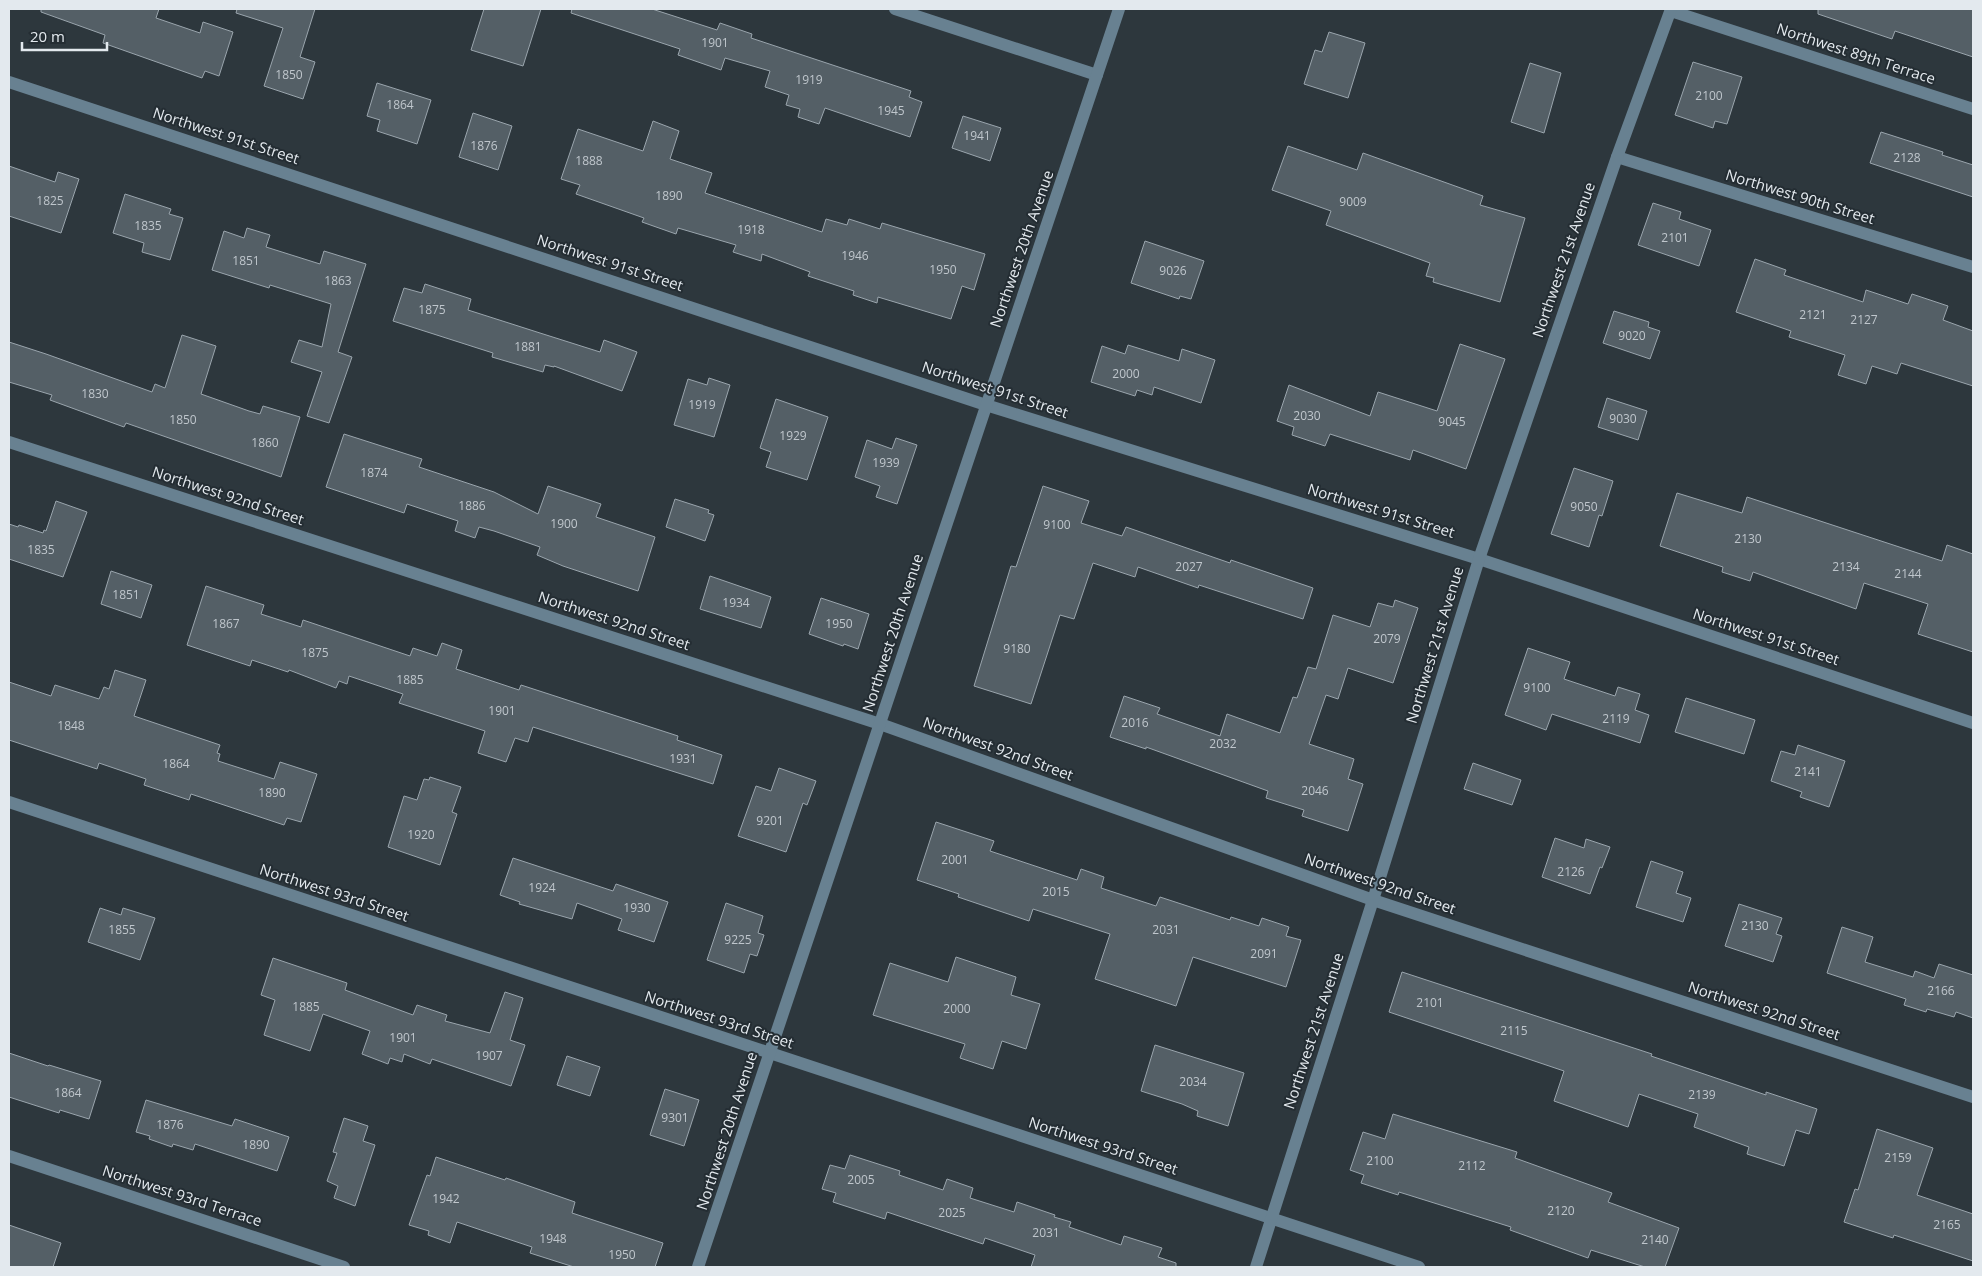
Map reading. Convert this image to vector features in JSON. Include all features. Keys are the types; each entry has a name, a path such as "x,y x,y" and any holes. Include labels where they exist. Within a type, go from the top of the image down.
{"street":[{"path":"895,9 1097,75"},
{"name":"Northwest 20th Avenue","path":"698,1267 1119,9"},
{"name":"Northwest 89th Terrace","path":"1671,10 1973,109"},
{"name":"Northwest 21st Avenue","path":"1256,1267 1479,559 1617,157 1671,10"},
{"name":"Northwest 91st Street","path":"9,82 986,405 1479,559 1973,723"},
{"name":"Northwest 90th Street","path":"1617,157 1973,267"},
{"name":"Northwest 92nd Street","path":"9,442 880,724 1373,900 1973,1097"},
{"name":"Northwest 93rd Street","path":"9,802 1418,1267"},
{"name":"Northwest 93rd Terrace","path":"9,1156 344,1267"}],"building":[{"path":"41,9 159,9 156,18 200,33 203,22 233,32 219,76 205,71 202,78 103,43 105,35 41,12"},
{"path":"237,9 315,9 300,57 315,62 303,99 264,86 283,28 236,13"},
{"path":"484,9 541,9 523,66 471,50"},
{"path":"572,9 652,9 717,30 720,23 752,34 751,38 911,91 909,97 922,102 910,137 825,108 819,124 798,117 800,109 786,105 789,95 765,87 770,71 725,58 721,70 678,55 680,49 571,13"},
{"path":"1818,9 1973,9 1973,57 1895,31 1892,39 1818,14"},
{"path":"1329,32 1365,43 1348,98 1304,84 1315,50 1322,52"},
{"path":"1693,62 1742,77 1727,124 1715,121 1713,128 1675,115"},
{"path":"1530,63 1561,73 1544,133 1511,122"},
{"path":"377,83 431,100 417,144 377,131 380,120 367,116"},
{"path":"473,113 512,126 498,170 459,157"},
{"path":"963,116 1001,128 990,161 952,148"},
{"path":"653,121 679,131 670,159 712,173 705,193 822,232 826,219 847,225 849,219 880,229 882,223 985,254 974,290 962,286 951,319 878,297 877,303 853,295 854,291 808,276 810,272 762,254 761,261 733,252 736,245 678,228 676,234 642,222 644,218 576,194 580,185 561,179 578,129 643,151"},
{"path":"1881,132 1943,152 1942,155 1973,165 1973,197 1870,163"},
{"path":"1288,146 1357,170 1363,153 1483,196 1480,205 1525,218 1500,302 1433,282 1434,278 1426,276 1430,263 1326,225 1331,211 1272,190"},
{"path":"9,166 55,182 58,172 79,179 61,233 9,216"},
{"path":"125,194 171,209 169,214 183,218 170,260 142,252 144,243 113,233"},
{"path":"1653,203 1681,212 1679,219 1711,230 1699,266 1638,245"},
{"path":"247,228 270,235 266,247 320,264 324,251 366,264 338,352 352,357 329,423 307,416 322,372 291,362 299,340 322,347 331,304 270,285 269,288 212,270 224,231 244,238"},
{"path":"1145,241 1204,261 1191,299 1180,296 1179,299 1131,283"},
{"path":"1755,259 1786,270 1784,275 1863,302 1866,290 1908,304 1912,294 1948,306 1943,320 1973,331 1973,386 1901,363 1897,374 1872,366 1866,384 1838,375 1845,355 1789,337 1791,331 1736,312"},
{"path":"425,284 471,299 468,310 600,352 604,340 637,352 622,391 554,366 545,365 543,372 492,357 493,353 393,321 404,288 422,293"},
{"path":"1614,311 1649,322 1648,327 1660,331 1650,359 1603,343"},
{"path":"182,335 216,346 201,394 260,414 263,406 300,417 281,477 126,423 124,427 50,400 52,395 9,382 9,342 152,392 155,384 165,388"},
{"path":"1460,344 1505,359 1466,469 1413,450 1410,460 1330,434 1325,446 1292,435 1294,427 1277,421 1289,385 1370,416 1378,392 1437,411"},
{"path":"1128,345 1179,361 1182,349 1215,360 1201,403 1154,387 1152,395 1137,390 1135,396 1091,382 1102,346 1125,354"},
{"path":"709,378 730,385 714,437 674,425 688,379 707,385"},
{"path":"1607,398 1647,411 1638,440 1598,427"},
{"path":"776,399 828,417 807,480 766,467 771,452 760,448"},
{"path":"344,434 422,459 419,467 494,492 538,514 548,486 601,504 596,517 655,537 638,591 563,566 537,555 540,547 494,531 479,527 475,538 455,531 458,521 407,504 404,513 326,487"},
{"path":"896,438 917,445 897,504 876,497 880,486 855,477 867,440 892,449"},
{"path":"1574,468 1613,481 1602,516 1599,515 1589,547 1551,534"},
{"path":"1043,486 1089,501 1081,523 1122,536 1126,527 1230,563 1231,560 1313,588 1303,619 1199,585 1198,588 1138,567 1135,577 1093,563 1074,619 1060,615 1031,704 974,686 1011,566 1016,567"},
{"path":"1677,493 1742,513 1747,497 1942,561 1947,545 1973,554 1973,652 1918,634 1928,604 1864,583 1856,609 1753,572 1750,581 1722,572 1723,567 1660,546"},
{"path":"675,499 709,510 708,513 714,515 705,541 666,527"},
{"path":"56,501 87,512 63,577 9,559 9,524 18,527 19,525 43,533 44,530 46,531"},
{"path":"111,571 152,585 141,618 101,604"},
{"path":"710,576 771,597 761,628 700,609"},
{"path":"206,586 264,605 261,614 301,627 303,620 410,656 413,648 437,656 442,643 462,650 456,669 519,690 521,685 678,736 677,740 722,755 713,784 533,727 528,742 515,738 506,762 478,753 485,731 399,703 403,694 349,676 347,684 339,681 336,688 289,670 288,672 252,660 250,666 187,645"},
{"path":"821,598 869,614 858,649 844,644 843,646 809,634"},
{"path":"1395,600 1418,608 1393,683 1348,668 1338,699 1326,695 1309,744 1354,759 1348,779 1363,784 1348,831 1302,816 1304,810 1266,798 1268,791 1146,747 1146,749 1110,737 1124,696 1160,708 1157,714 1220,736 1227,714 1280,733 1293,697 1297,698 1308,667 1316,669 1333,615 1370,627 1378,603 1393,607"},
{"path":"1528,648 1570,662 1564,679 1615,696 1618,687 1640,694 1635,710 1649,715 1640,743 1552,714 1546,730 1505,715"},
{"path":"115,670 146,680 134,716 220,745 217,753 220,754 218,761 274,779 280,762 317,774 301,822 287,818 284,825 191,794 189,800 144,785 146,779 99,763 97,769 9,740 9,682 51,696 55,685 99,699 104,687 109,689"},
{"path":"1686,698 1755,720 1744,754 1675,732"},
{"path":"1798,745 1845,761 1829,807 1800,797 1802,792 1771,781 1781,751 1795,755"},
{"path":"1473,763 1521,780 1512,805 1464,789"},
{"path":"779,768 816,781 807,805 803,803 786,852 738,836 756,786 771,791"},
{"path":"430,777 461,787 452,812 457,814 440,865 388,847 404,796 417,800 424,779 429,780"},
{"path":"936,822 994,841 990,851 1077,880 1081,869 1104,877 1101,888 1156,906 1160,897 1230,920 1231,917 1259,926 1262,918 1289,927 1286,936 1301,940 1286,987 1193,957 1176,1006 1095,979 1110,934 1033,909 1029,921 958,897 959,894 917,880"},
{"path":"1555,838 1584,848 1586,839 1610,847 1590,894 1542,877"},
{"path":"513,858 613,891 616,884 668,902 654,942 618,930 622,919 577,903 572,919 519,904 520,902 500,895"},
{"path":"1651,861 1683,872 1676,893 1691,898 1683,922 1636,907"},
{"path":"726,903 763,916 758,933 764,935 757,956 750,954 744,973 707,960"},
{"path":"1739,904 1782,918 1776,934 1782,936 1773,962 1725,946"},
{"path":"100,908 121,915 123,908 155,918 140,960 88,942"},
{"path":"1842,927 1873,937 1865,962 1913,977 1915,971 1934,978 1939,964 1973,975 1973,1018 1956,1012 1954,1017 1927,1009 1926,1012 1904,1005 1906,999 1827,973"},
{"path":"956,957 1016,977 1011,995 1040,1004 1026,1049 1002,1041 993,1069 960,1058 965,1044 873,1015 890,963 948,982"},
{"path":"273,958 347,983 345,990 413,1015 417,1005 447,1015 445,1021 490,1033 505,992 523,998 510,1040 525,1045 511,1086 432,1059 430,1064 404,1054 402,1062 390,1058 388,1064 362,1054 370,1031 323,1014 310,1051 264,1035 275,1000 261,995"},
{"path":"1402,972 1652,1054 1651,1056 1766,1095 1766,1092 1817,1109 1809,1134 1796,1130 1784,1166 1747,1154 1749,1147 1694,1127 1698,1114 1639,1094 1628,1127 1554,1101 1564,1071 1389,1012"},
{"path":"1155,1045 1244,1073 1228,1126 1197,1116 1198,1111 1182,1104 1141,1091"},
{"path":"9,1053 101,1081 89,1119 60,1110 59,1113 9,1097"},
{"path":"567,1056 600,1067 590,1096 557,1085"},
{"path":"665,1089 699,1100 684,1146 650,1135"},
{"path":"146,1100 232,1126 235,1119 289,1137 277,1171 195,1144 193,1150 173,1144 172,1147 149,1139 150,1136 136,1132"},
{"path":"1393,1114 1517,1152 1515,1158 1612,1193 1608,1202 1679,1228 1665,1267 1645,1267 1591,1250 1588,1258 1510,1230 1511,1227 1399,1192 1398,1195 1361,1183 1364,1175 1350,1170 1363,1132 1385,1139"},
{"path":"344,1118 368,1126 363,1141 375,1145 355,1206 334,1198 338,1186 327,1181 337,1153 333,1152"},
{"path":"1877,1129 1933,1148 1917,1195 1973,1214 1973,1261 1894,1235 1893,1238 1844,1222 1855,1189 1858,1190"},
{"path":"850,1155 900,1171 899,1175 943,1190 947,1179 973,1188 970,1198 1014,1212 1017,1202 1071,1222 1069,1227 1121,1245 1124,1236 1162,1248 1158,1257 1176,1263 1176,1267 1031,1267 1035,1255 985,1238 983,1244 887,1212 885,1219 833,1202 836,1193 822,1189 830,1165 845,1169"},
{"path":"436,1157 505,1180 506,1178 575,1202 572,1213 663,1243 655,1267 574,1267 530,1253 532,1247 457,1222 450,1243 428,1235 429,1231 409,1225 427,1175 430,1176"},
{"path":"9,1225 61,1243 53,1267 9,1267"}]}
